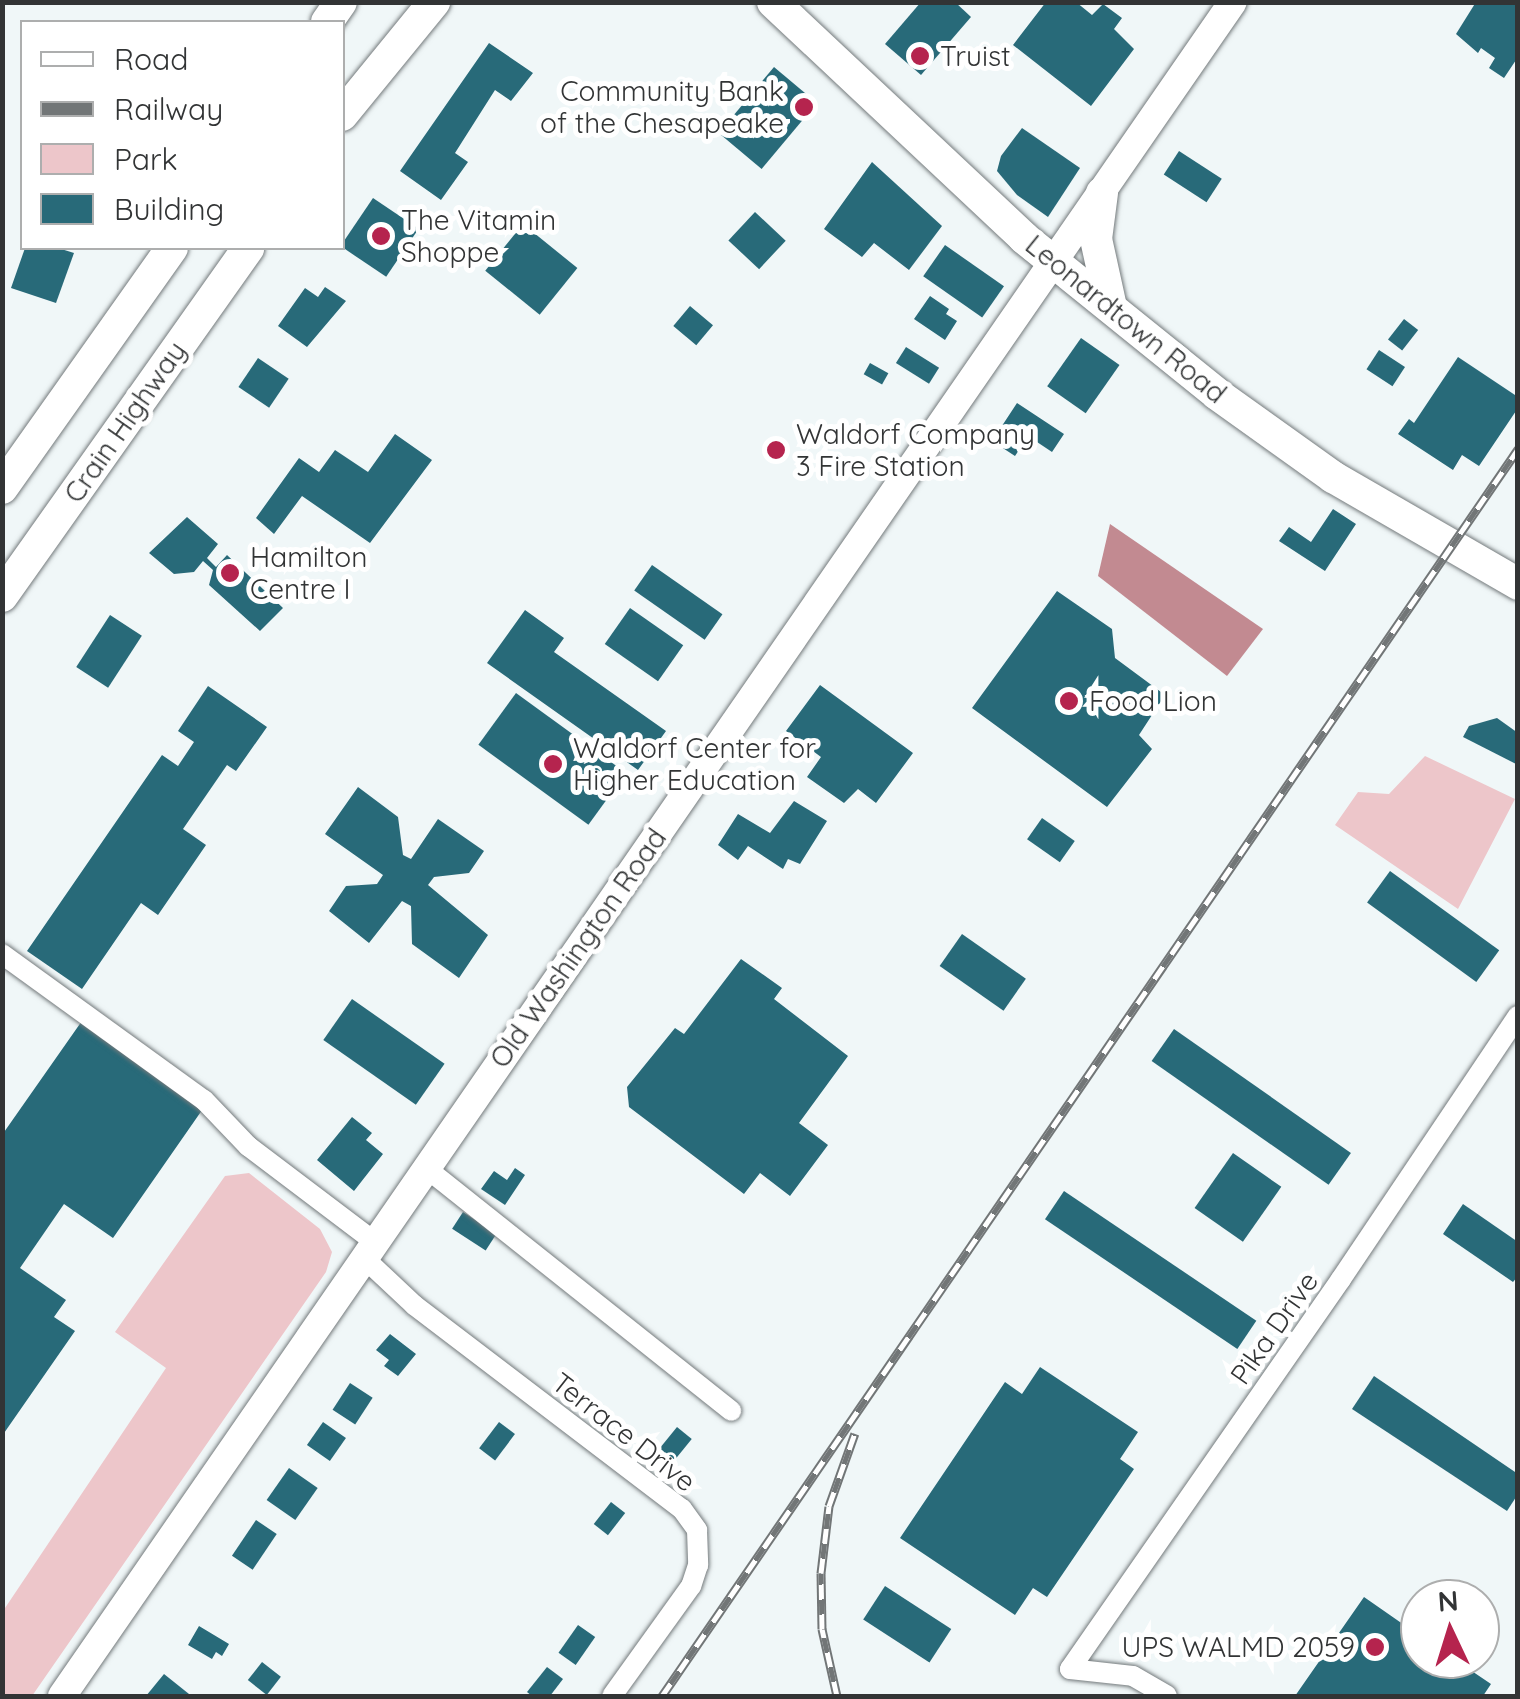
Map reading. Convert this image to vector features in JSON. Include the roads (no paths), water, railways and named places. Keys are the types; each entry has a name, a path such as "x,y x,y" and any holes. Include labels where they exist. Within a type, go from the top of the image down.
{"highway":[{"path":"345,110 420,2"},
{"path":"345,110 434,2"},
{"name":"Leonardtown Road","path":"773,2 1052,261 1216,394 1333,477 1518,584"},
{"path":"1102,193 1096,239 1111,307"},
{"path":"2,488 171,250"},
{"name":"Crain Highway","path":"2,596 247,250"}],"main road":[{"name":"Old Washington Road","path":"62,1696 1232,2"}],"street":[{"path":"2,954 204,1100 248,1146 370,1250"},
{"name":"Pika Drive","path":"1167,1696 1134,1676 1070,1669 1341,1280 1518,1016"},
{"path":"426,1168 731,1411"},
{"name":"Terrace Drive","path":"370,1250 414,1306 682,1509 697,1530 699,1552 691,1586 612,1696"}],"railway":[{"path":"662,1696 1518,449"},
{"path":"837,1696 822,1629 821,1573 829,1506 855,1433"}],"place":[{"name":"Truist","path":"920,56"},
{"name":"Community Bank of the Chesapeake","path":"804,107"},
{"name":"The Vitamin Shoppe","path":"381,236"},
{"name":"Waldorf Company 3 Fire Station","path":"776,450"},
{"name":"Hamilton Centre I","path":"230,573"},
{"name":"Food Lion","path":"1069,701"},
{"name":"Waldorf Center for Higher Education","path":"553,764"},
{"name":"UPS WALMD 2059","path":"1375,1647"}]}
